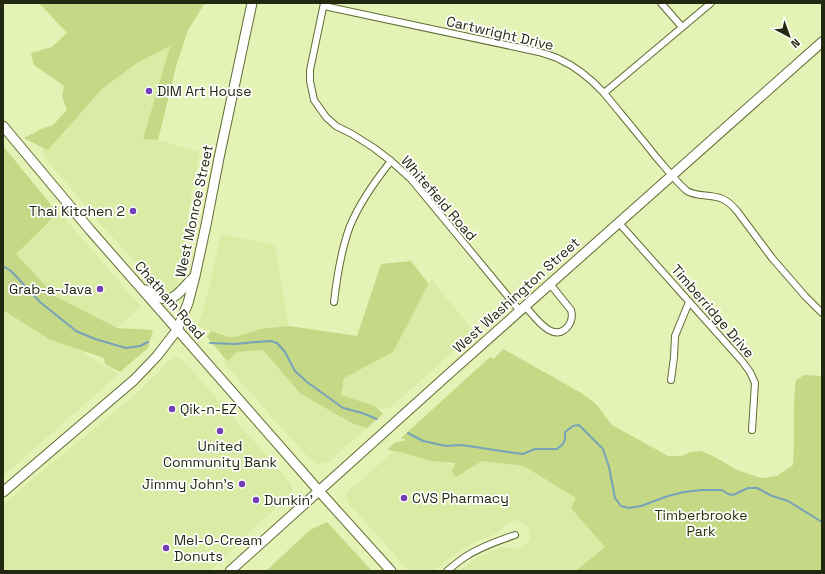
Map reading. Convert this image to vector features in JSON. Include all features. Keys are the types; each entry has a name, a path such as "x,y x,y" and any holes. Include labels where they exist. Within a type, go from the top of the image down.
{"street":[{"name":"West Monroe Street","path":"3,492 136,378 157,356 177,330 188,303 195,276 252,3"},
{"path":"661,3 682,27"},
{"path":"604,93 711,3"},
{"name":"Cartwright Drive","path":"324,4 538,52 558,58 582,72 604,93 683,187 697,195 720,198 730,204 737,211 772,258 822,313"},
{"name":"Whitefield Road","path":"324,4 310,70 310,81 314,100 326,117 336,126 352,134 391,160 411,179 523,308 545,328 556,332 567,328 572,322 573,315 571,310 550,284"},
{"name":"West Washington Street","path":"230,571 822,42"},
{"name":"Chatham Road","path":"3,126 177,330 391,571"},
{"path":"334,302 342,250 350,227 365,197 391,160"},
{"name":"Timberridge Drive","path":"619,222 742,361 750,372 755,383 752,430"},
{"path":"137,284 154,296 167,299 175,296 195,276"},
{"path":"671,380 675,336 689,302"},
{"path":"447,571 463,558 475,551 515,534"}],"shaded area":[{"path":"170,46 143,138 158,140 200,152 188,213 187,230 176,288 173,291 168,292 160,290 104,228 44,156 43,148 48,149 51,147 102,89 137,63"},
{"path":"60,213 141,307 117,328 55,296 16,254"},
{"path":"221,234 275,245 289,326 260,329 239,336 229,337 198,326 207,297"},
{"path":"431,279 474,332 390,408 382,409 341,395 344,378 393,352"},
{"path":"3,306 119,374 3,476"},
{"path":"263,350 300,393 354,424 367,428 330,462 318,464 312,461 224,363 237,352"},
{"path":"177,357 183,360 289,481 292,487 292,492 210,571 3,571 3,505 135,395 138,395 137,393 169,361"},
{"path":"402,444 467,472 481,459 522,464 584,498 622,539 586,571 459,571 477,558 502,547 515,549 524,546 530,537 529,528 522,522 514,520 506,524 498,533 477,541 459,551 433,571 409,571 349,504 346,497 346,493"}],"green space":[{"path":"39,3 205,3 188,30 177,63 158,140 143,139 170,46 137,63 102,89 48,150 24,138 41,129 53,125 67,110 62,96 64,86 34,65 31,53 52,47 67,33"},
{"path":"3,146 57,214 16,254 55,296 117,328 153,330 148,348 120,372 105,364 104,358 51,340 3,310"},
{"path":"411,261 428,285 393,352 344,378 341,395 375,406 383,414 367,428 354,424 300,393 263,350 237,352 227,361 207,337 211,331 229,337 239,336 260,329 289,326 357,336 381,264"},
{"name":"Timberbrooke Park","path":"503,349 578,391 596,404 612,425 668,456 682,456 691,452 701,451 715,457 737,470 761,478 777,476 793,465 794,401 796,380 804,375 822,376 822,571 576,571 605,547 571,508 576,498 524,466 482,461 456,477 452,472 455,463 431,461 401,452 387,450 394,443 406,440 401,438 490,357 494,359"},
{"path":"327,522 372,571 266,571 310,530"}],"waterway":[{"path":"3,266 11,271 40,302 76,331 95,339 126,348 140,346 148,342"},
{"path":"210,343 235,344 271,341 277,343 285,352 295,371 307,382 343,408 377,419"},
{"path":"408,433 423,441 446,446 460,445 523,454 535,449 557,449 563,444 565,432 573,426 579,425 603,449 609,467 615,498 621,506 629,508 641,506 684,492 722,490 733,495 748,488 757,488 772,496 788,501 822,522"}],"place":[{"name":"DIM Art House","path":"149,91"},
{"name":"Thai Kitchen 2","path":"133,211"},
{"name":"Grab-a-Java","path":"100,289"},
{"name":"Qik-n-EZ","path":"172,409"},
{"name":"United Community Bank","path":"220,431"},
{"name":"Jimmy John's","path":"242,484"},
{"name":"CVS Pharmacy","path":"404,498"},
{"name":"Dunkin'","path":"256,500"},
{"name":"Mel-O-Cream Donuts","path":"166,548"}]}
